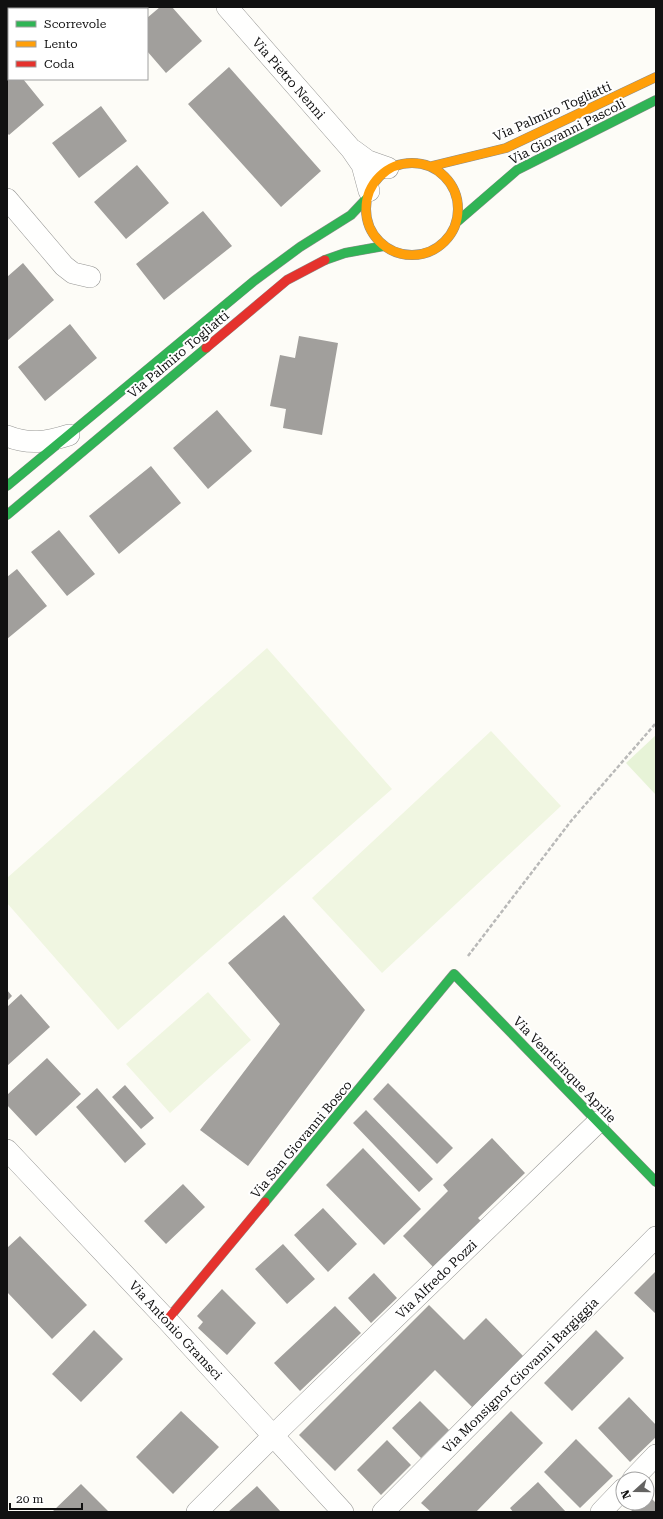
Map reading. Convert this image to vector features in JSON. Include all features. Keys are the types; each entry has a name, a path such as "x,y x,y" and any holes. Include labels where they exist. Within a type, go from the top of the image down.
{"street":[{"name":"Via Pietro Nenni","path":"227,7 351,149 362,165 368,195"},
{"name":"Via Palmiro Togliatti","path":"432,166 506,148 656,77"},
{"name":"Via Giovanni Pascoli","path":"458,221 517,170 656,100"},
{"name":"Via Pietro Nenni","path":"351,149 368,161 388,168"},
{"path":"410,162 418,162 432,166 443,173 452,183 457,195 459,208 458,221 451,235 446,241 427,253 412,255 397,253 384,246 375,236 369,224 366,212 368,195 377,178 388,168 410,162"},
{"name":"Via Palmiro Togliatti","path":"7,486 254,281 300,247 351,215 368,195"},
{"path":"7,199 64,266 73,273 90,277"},
{"name":"Via Palmiro Togliatti","path":"7,515 287,280 315,262 328,257 384,246"},
{"path":"7,436 27,443 40,442 69,435"},
{"name":"Via Venticinque Aprile","path":"454,974 656,1182"},
{"name":"Via San Giovanni Bosco","path":"167,1320 454,974"},
{"name":"Via Alfredo Pozzi","path":"197,1512 274,1435 598,1122"},
{"name":"Via Antonio Gramsci","path":"7,1150 274,1435 343,1512"},
{"name":"Via Monsignor Giovanni Bargiggia","path":"383,1512 656,1237"},
{"path":"641,1471 656,1455"},
{"path":"601,1512 615,1497"}],"path":[{"path":"454,974 571,821 656,723"}],"green space":[{"path":"267,648 392,789 118,1030 7,903 7,878"},
{"path":"491,731 561,806 382,973 312,898"},
{"path":"656,735 656,795 626,763"},
{"path":"208,992 251,1040 170,1113 126,1064"}],"building":[{"path":"160,7 172,7 202,41 166,73 148,52 148,17"},
{"path":"7,18 8,42 7,42"},
{"path":"229,67 321,171 281,207 188,104"},
{"path":"7,80 24,80 44,105 9,135 7,133"},
{"path":"101,106 127,141 79,178 52,143"},
{"path":"137,165 169,203 126,239 94,202"},
{"path":"203,211 232,246 164,300 136,264"},
{"path":"23,263 54,300 7,341 7,277"},
{"path":"70,324 97,358 45,401 18,367"},
{"path":"299,336 338,343 322,435 283,428 286,409 270,406 280,355 295,358"},
{"path":"217,410 252,451 208,489 173,448"},
{"path":"151,466 181,503 119,554 89,516"},
{"path":"59,530 95,574 67,596 31,552"},
{"path":"17,569 47,606 7,639 7,577"},
{"path":"284,915 365,1010 248,1166 200,1130 280,1024 228,963"},
{"path":"7,990 12,996 7,1001"},
{"path":"21,994 50,1027 7,1066 7,1007"},
{"path":"47,1058 81,1094 36,1136 7,1105 7,1095"},
{"path":"388,1083 453,1148 437,1164 373,1099"},
{"path":"125,1085 154,1118 141,1129 112,1097"},
{"path":"97,1088 146,1144 125,1163 76,1107"},
{"path":"366,1110 433,1179 419,1192 353,1123"},
{"path":"492,1138 525,1173 478,1218 483,1223 436,1270 403,1236 448,1191 443,1185"},
{"path":"363,1148 421,1209 384,1245 326,1185"},
{"path":"183,1184 205,1207 166,1244 144,1221"},
{"path":"323,1208 357,1244 328,1272 294,1235"},
{"path":"20,1236 87,1305 52,1339 7,1292 7,1248"},
{"path":"283,1244 315,1279 287,1304 255,1269"},
{"path":"656,1271 656,1314 634,1293"},
{"path":"374,1273 397,1298 371,1323 348,1298"},
{"path":"222,1289 256,1323 227,1355 198,1328 203,1322 197,1316"},
{"path":"429,1305 464,1340 486,1318 525,1358 474,1409 435,1370 335,1471 299,1435"},
{"path":"335,1306 361,1333 300,1391 274,1363"},
{"path":"94,1330 123,1359 81,1402 52,1374"},
{"path":"596,1330 624,1358 572,1411 544,1383"},
{"path":"629,1397 656,1425 656,1437 630,1462 598,1428"},
{"path":"420,1401 449,1430 421,1458 392,1428"},
{"path":"181,1411 219,1447 173,1494 136,1457"},
{"path":"511,1411 543,1443 476,1512 431,1512 421,1503"},
{"path":"576,1439 613,1476 580,1508 544,1472"},
{"path":"387,1440 411,1465 381,1495 357,1470"},
{"path":"538,1482 566,1512 513,1512 510,1508"},
{"path":"81,1484 109,1512 52,1512"},
{"path":"257,1486 281,1512 228,1512"},
{"path":"655,1502 656,1503 656,1512 630,1512 655,1511"}],"traffic: fast":[{"path":"458,221 517,170 656,100"},
{"path":"7,486 254,281 300,247 351,215 367,198"},
{"path":"325,260 345,253 384,246"},
{"path":"7,515 206,348"},
{"path":"265,1202 454,974 656,1182"}],"traffic: slow":[{"path":"432,166 506,148 656,77"},
{"path":"403,163 421,163 438,170 451,183 458,200 458,209 458,218 451,235 438,248 421,255 403,255 386,248 373,235 366,218 366,200 373,183 386,170 403,163"}],"traffic: jam":[{"path":"206,348 287,280 325,260"},
{"path":"167,1320 265,1202"}]}
